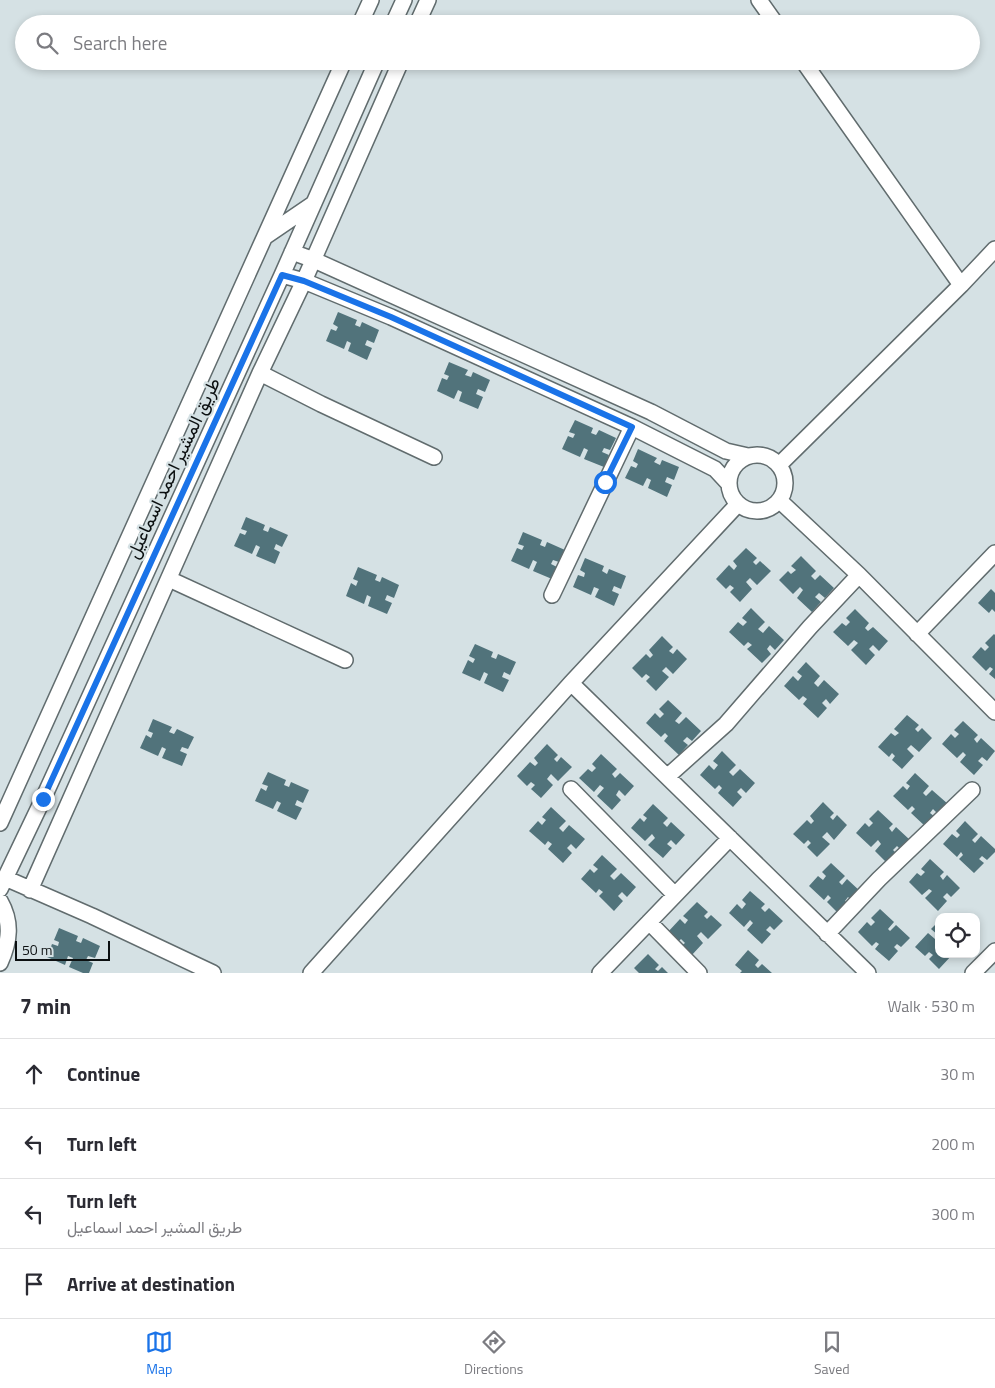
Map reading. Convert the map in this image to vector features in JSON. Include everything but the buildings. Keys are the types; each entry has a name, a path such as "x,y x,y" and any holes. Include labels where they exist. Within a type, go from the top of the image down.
{"street":[{"path":"364,15 371,0"},
{"path":"397,15 404,0"},
{"path":"421,15 428,0"},
{"path":"759,0 770,15"},
{"name":"طريق المشير احمد اسماعيل","path":"0,823 340,70"},
{"name":"طريق المشير احمد اسماعيل","path":"2,884 43,799 282,275 373,70"},
{"path":"30,890 260,373 314,260 397,70"},
{"path":"809,70 961,285"},
{"path":"265,237 313,204"},
{"path":"779,465 995,249"},
{"path":"292,252 314,260 651,412 726,450 748,456 760,455 770,458 779,465 784,476 785,489 780,500 771,508 760,512 748,511 737,505 730,495 728,483 731,472 738,462 748,456"},
{"path":"282,275 304,281 391,317 632,427 716,469 728,483"},
{"path":"260,373 434,458"},
{"path":"552,595 632,427"},
{"path":"780,500 859,575 995,712"},
{"path":"311,973 571,683 737,505"},
{"path":"917,634 995,553"},
{"path":"668,776 726,724 810,627 859,575"},
{"path":"169,578 345,660"},
{"path":"571,683 868,973"},
{"path":"571,789 675,895"},
{"path":"827,934 879,879 972,790"},
{"path":"600,973 730,838"},
{"path":"2,884 30,890 92,916 213,973"},
{"path":"0,901 6,911 10,930 6,949 0,963"},
{"path":"649,922 699,973"},
{"path":"973,973 995,951"}],"route":[{"path":"43,799 282,275 304,281 391,317 632,427 605,482"}]}
